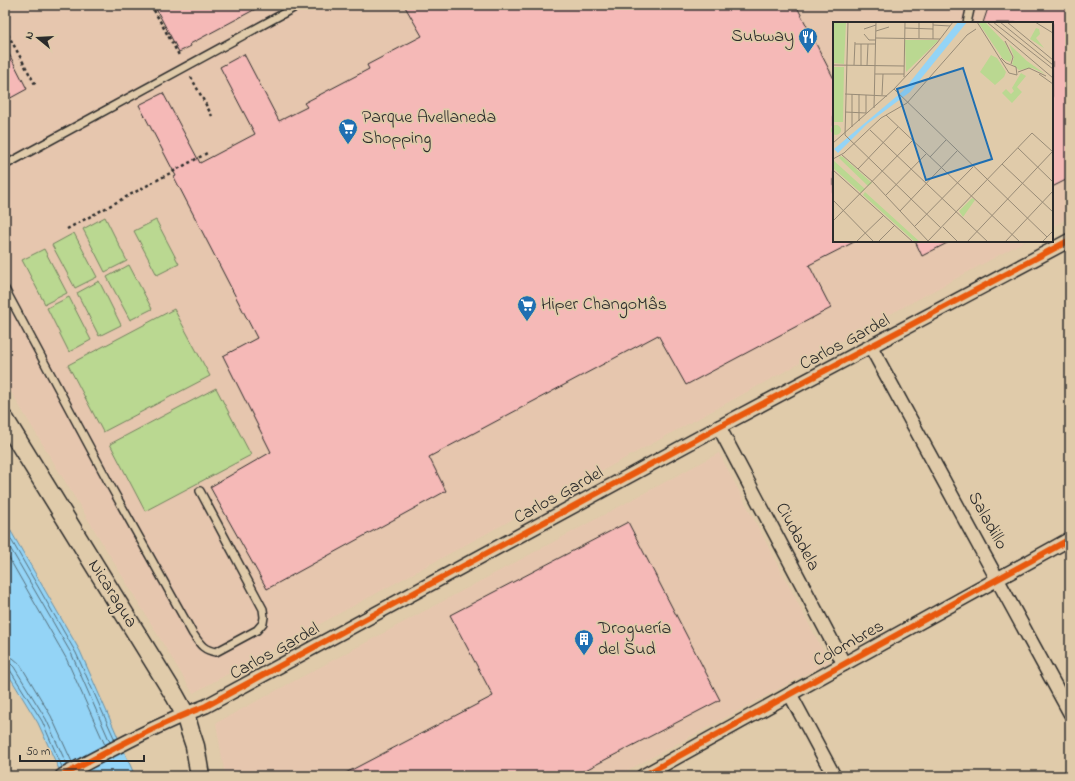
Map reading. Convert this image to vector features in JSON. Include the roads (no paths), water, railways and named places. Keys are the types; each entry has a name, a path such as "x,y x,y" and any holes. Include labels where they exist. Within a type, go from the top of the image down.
{"main road":[{"name":"Nicaragua","path":"5,420 185,714 195,746 200,776"}],"street":[{"name":"Carlos Gardel","path":"62,776 140,736 213,702 719,427 1070,240"},
{"name":"Saladillo","path":"871,347 1070,713"},
{"name":"Ciudadela","path":"719,427 844,664"},
{"name":"Colombres","path":"643,776 1070,539"},
{"path":"790,694 834,776"}],"lane":[{"path":"5,166 299,5"},
{"path":"967,22 972,5"},
{"path":"5,289 110,485 193,634 201,646 208,651 216,652 257,630 264,617 263,609 200,491"}],"water":[{"path":"5,521 80,651 135,776 62,776 38,723 5,669"}],"place":[{"name":"Subway","path":"808,54"},
{"name":"Parque Avellaneda Shopping","path":"348,145"},
{"name":"Hiper ChangoMâs","path":"527,322"},
{"name":"Droguería del Sud","path":"584,656"}]}
